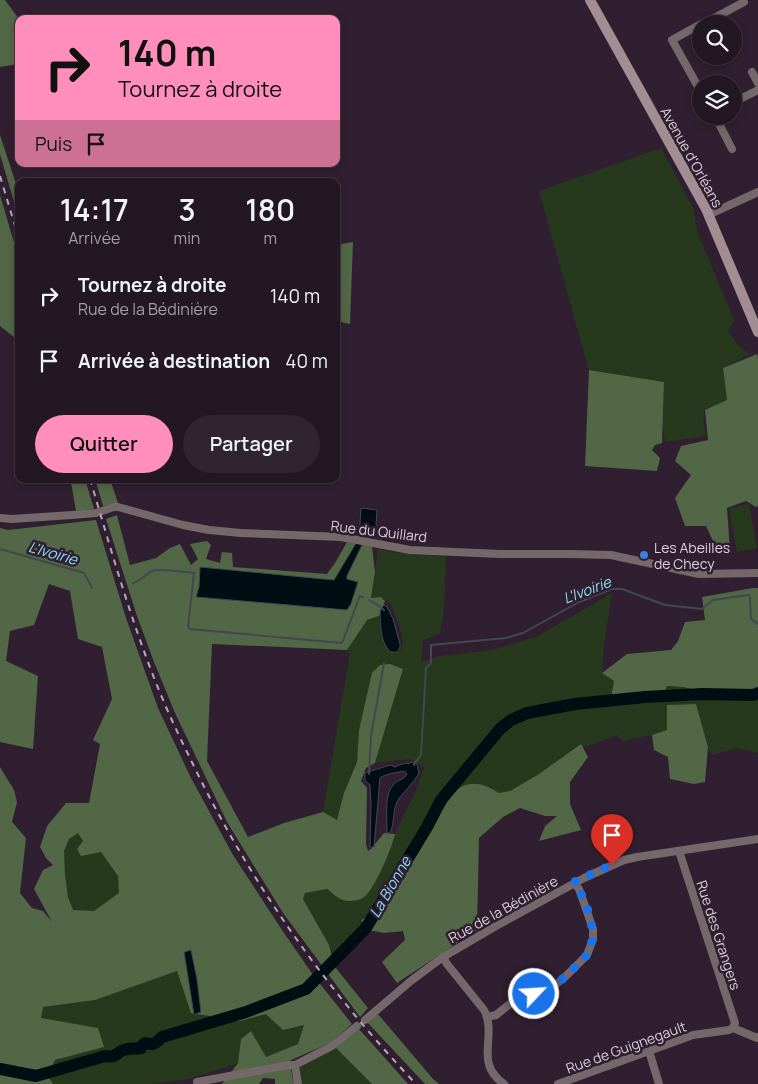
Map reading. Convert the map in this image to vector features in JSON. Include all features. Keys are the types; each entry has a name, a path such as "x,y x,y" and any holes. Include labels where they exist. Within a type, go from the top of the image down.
{"main road":[{"name":"Avenue d'Orléans","path":"590,0 696,189 758,332"}],"street":[{"path":"719,15 744,2"},
{"path":"692,29 672,40 692,76"},
{"path":"752,72 758,83"},
{"path":"742,98 758,90"},
{"path":"720,125 732,149"},
{"path":"708,215 758,192"},
{"name":"Rue du Quillard","path":"0,518 72,515 118,507 183,525 209,530 340,538 410,550 500,554 611,555 699,574 758,573"},
{"name":"Rue de la Bédinière","path":"365,1020 412,980 443,957 574,882 600,870 624,860 758,839"},
{"name":"Rue des Grangers","path":"679,851 735,1023 733,1028"},
{"path":"487,1017 496,1014 510,1004 550,989 587,955 593,929 574,882"},
{"path":"443,957 484,1010 489,1025 487,1058 490,1069 498,1080 504,1084"},
{"path":"197,1082 295,1065 332,1046 357,1026"},
{"path":"733,1028 757,1040"},
{"name":"Rue de Guignegault","path":"558,1084 693,1035 733,1028"},
{"path":"649,1051 659,1084"},
{"path":"295,1065 298,1084"}],"green space":[{"path":"0,0 5,0 16,15 15,65 0,67"},
{"path":"0,135 15,181 15,205 0,154"},
{"path":"661,148 693,208 698,234 734,320 728,331 738,345 749,354 723,368 727,401 705,410 703,415 706,436 665,442 662,421 664,382 589,370 539,191"},
{"path":"0,195 15,246 15,338 0,326"},
{"path":"353,242 350,324 340,322 340,244"},
{"path":"757,354 758,506 756,507 746,501 727,508 730,551 717,549 706,526 685,526 675,498 691,475 675,461 681,446 708,440 705,410 727,400 723,368"},
{"path":"589,370 664,382 662,443 655,445 652,450 660,458 657,471 585,466"},
{"path":"71,483 86,483 94,509 76,511"},
{"path":"96,483 111,483 118,503 103,506"},
{"path":"749,504 757,548 737,552 729,508"},
{"path":"117,515 130,565 156,558 170,548 180,544 191,565 198,559 190,544 207,541 211,545 206,559 220,563 222,552 232,553 233,567 327,574 347,542 372,547 375,572 371,598 381,597 385,601 379,616 367,620 347,650 212,644 207,761 248,837 284,823 323,812 337,820 344,793 357,762 359,730 372,673 380,665 390,664 403,669 375,763 366,768 361,781 367,788 366,844 368,851 384,833 395,834 386,859 372,887 361,899 343,900 327,889 305,893 303,899 329,945 335,967 368,1008 360,1017 283,913 227,822 175,713 137,616 106,519"},
{"path":"96,520 126,618 158,708 191,778 233,855 282,930 313,975 352,1024 330,1043 289,1061 294,1084 275,1084 275,1079 263,1078 259,1084 222,1084 238,1063 241,1039 251,1031 266,1057 298,1044 304,1025 283,1030 266,1014 240,1021 191,1013 177,971 95,1000 43,1007 41,1018 98,1028 104,1047 55,1060 48,1076 53,1084 0,1084 0,767 14,790 17,802 12,822 26,838 20,893 32,908 43,911 52,922 34,889 43,870 53,865 46,858 40,847 47,826 66,803 89,803 100,744 93,740 112,699 102,647 78,639 70,591 49,584 34,625 10,631 6,661 38,676 33,749 0,742 0,528 8,530","holes":["78,833 83,841 77,849 81,856 101,852 118,876 119,893 94,911 73,910 68,897 64,851 69,839"]},
{"path":"378,549 397,553 446,556 444,607 440,633 423,640 421,662 440,656 492,650 536,637 612,593 602,673 641,696 662,696 667,686 683,687 718,695 752,693 758,697 758,753 737,748 712,755 696,704 667,705 667,730 623,741 617,735 566,756 483,823 458,789 449,799 382,909 361,920 358,934 335,959 303,899 305,893 327,889 343,900 353,901 393,843 395,834 416,790 424,768 411,759 375,763 403,669 359,730 357,762 344,793 337,821 323,812 350,654 347,650 367,620 379,616 383,640 389,649 400,651 403,642 391,604 381,597 371,598"},
{"path":"758,588 758,697 752,693 718,695 683,687 667,686 662,696 611,698 614,681 602,673 627,654 671,650 678,641 685,622 705,620 702,597"},
{"path":"696,704 708,747 705,782 694,784 670,779 668,757 654,750 652,735 667,730 667,705"},
{"path":"581,744 588,757 570,782 570,804 581,830 539,841 545,826 557,816 545,816 520,808 503,817 479,838 477,930 397,983 382,962 405,940 403,931 384,933 368,930 361,920 382,909 450,797 461,787 471,784 485,786 499,793 510,791 539,774"},
{"path":"78,832 83,841 101,852 118,876 120,893 94,911 73,910 68,897 64,851 69,839"},
{"path":"177,971 239,1021 266,1014 304,1025 299,1044 265,1057 250,1031 241,1039 238,1063 189,1079 152,1084 53,1084 48,1076 55,1060 104,1047 41,1018 43,1007 95,1000"},
{"path":"378,1014 439,1084 425,1084 367,1022"},
{"path":"359,1029 408,1084 372,1084 335,1047"},
{"path":"335,1047 372,1084 300,1084 299,1071 302,1064"}],"shaded area":[{"path":"361,508 377,510 376,524 378,528 377,532 373,534 364,535 362,545 347,576 347,579 358,582 351,604 347,610 196,597 199,587 200,567 334,580 359,538"},
{"path":"384,605 393,619 400,644 396,652 389,650 383,640 380,612"},
{"path":"411,762 417,764 419,773 397,802 390,833 387,833 389,793 394,784 407,774 404,771 380,778 374,847 370,847 370,785 365,780 365,773 390,765 395,767"},
{"path":"191,950 201,1012 194,1015 184,952"}],"waterway":[{"name":"L'Ivoirie","path":"0,549 84,573 92,588"},
{"name":"L'Ivoirie","path":"133,583 150,572 157,570 194,573 188,627 190,629 341,643 359,598 360,596 363,597"},
{"name":"L'Ivoirie","path":"414,765 421,755 426,668 431,663 431,645 506,638 523,633 579,602 612,589 622,589 665,605 702,609 713,600 748,595 750,597 751,619 758,624"},
{"name":"L'Ivoirie","path":"369,600 384,610"},
{"path":"369,774 371,736 384,663"},
{"name":"La Bionne","path":"0,1069 36,1076 105,1056 115,1056 121,1051 141,1048 145,1043 156,1043 162,1037 246,1012 306,989 366,928 427,827 441,800 500,729 511,720 527,713 575,704 645,697 703,694 753,695 758,693"}],"railway":[{"path":"0,176 15,226"},
{"path":"91,483 126,599 151,670 174,724 212,801 236,845 289,929 349,1009 416,1084"}],"place":[{"name":"Les Abeilles de Checy","path":"644,555"}],"route":[{"path":"534,994 550,989 587,955 593,929 574,882 612,865"}]}
